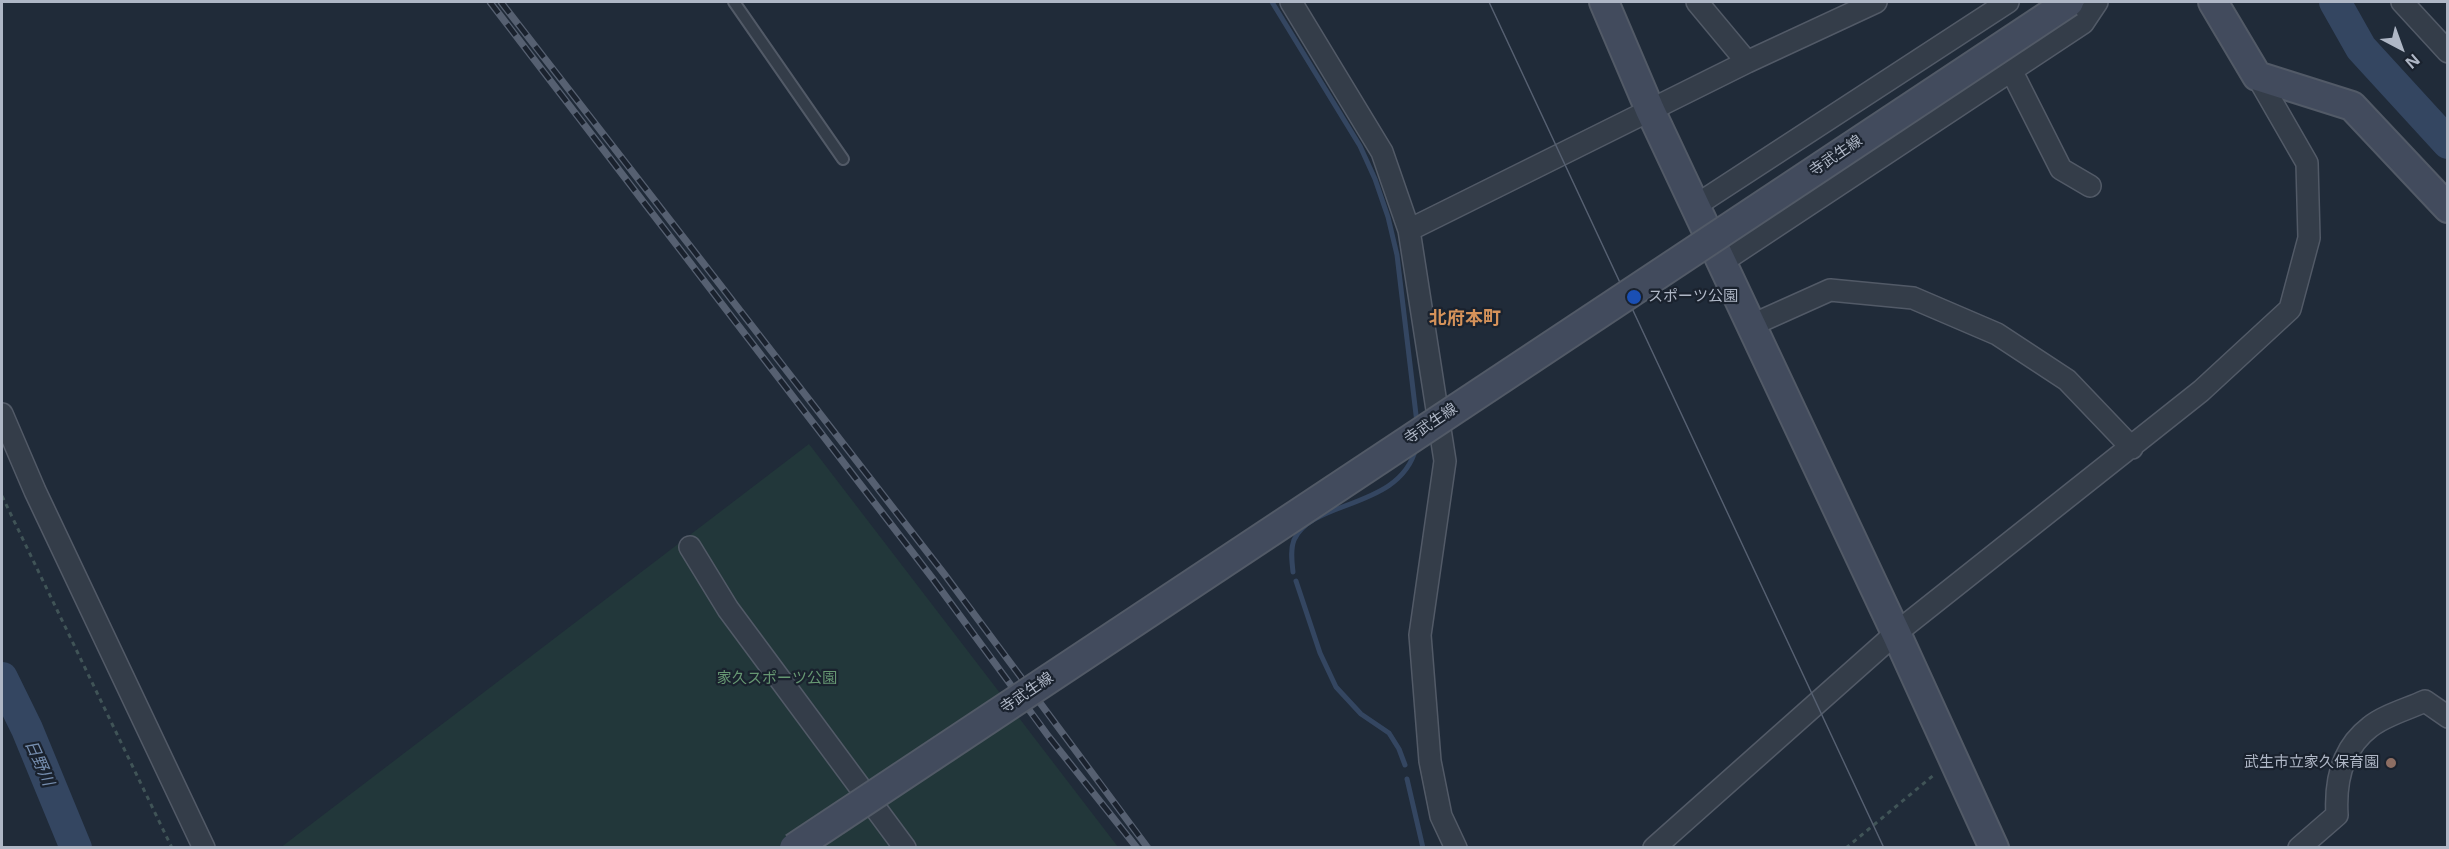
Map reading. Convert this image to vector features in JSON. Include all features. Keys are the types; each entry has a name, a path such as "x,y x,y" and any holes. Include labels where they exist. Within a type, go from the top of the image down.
{"main road":[{"path":"1604,2 1650,111 1896,633 1994,848"},
{"name":"寺武生線","path":"794,848 2069,2"},
{"path":"2213,2 2257,76 2352,106 2448,208"}],"street":[{"path":"1291,2 1382,152 1409,230 1445,461 1420,635 1429,750 1441,816 1456,848"},
{"path":"1697,2 1748,62"},
{"path":"1409,230 1748,62 1837,10 1876,2"},
{"path":"1695,206 2008,2"},
{"path":"1722,262 2083,22 2097,2"},
{"path":"2402,2 2448,52"},
{"path":"2011,70 2061,169 2090,186"},
{"path":"1654,848 1896,633 2132,448 2201,391 2290,309 2309,238 2307,163 2257,76"},
{"path":"1752,325 1830,290 1913,298 1997,334 2067,380 2132,448"},
{"path":"2,414 35,491 204,848"},
{"path":"690,547 728,609 905,848"},
{"path":"2299,848 2337,815 2336,790 2341,768 2353,743 2371,726 2425,701 2448,717"}],"lane":[{"path":"734,2 843,159"}],"path":[{"path":"2,496 172,848"},
{"path":"1846,848 1954,759"}],"green space":[{"name":"家久スポーツ公園","path":"809,444 1118,847 280,848"}],"waterway":[{"path":"1272,2 1360,146 1375,179 1388,217 1397,255 1417,423"},
{"path":"2335,2 2361,48 2448,143"},
{"path":"1293,572 1293,544 1304,527 1318,517 1375,494 1393,483 1407,468 1416,448"},
{"path":"1296,581 1320,653 1336,687 1361,714 1389,733 1405,765"},
{"name":"日野川","path":"2,678 27,729 76,848"},
{"path":"1407,779 1423,848"}],"tram line":[{"path":"1489,2 1884,848"}],"railway":[{"path":"490,2 933,579 1049,737 1137,848"},
{"path":"501,2 945,575 1148,848"}],"place":[{"name":"スポーツ公園","path":"1634,297"},
{"name":"武生市立家久保育園","path":"2391,763"}],"district":[{"name":"北府本町","path":"1465,319"}]}
